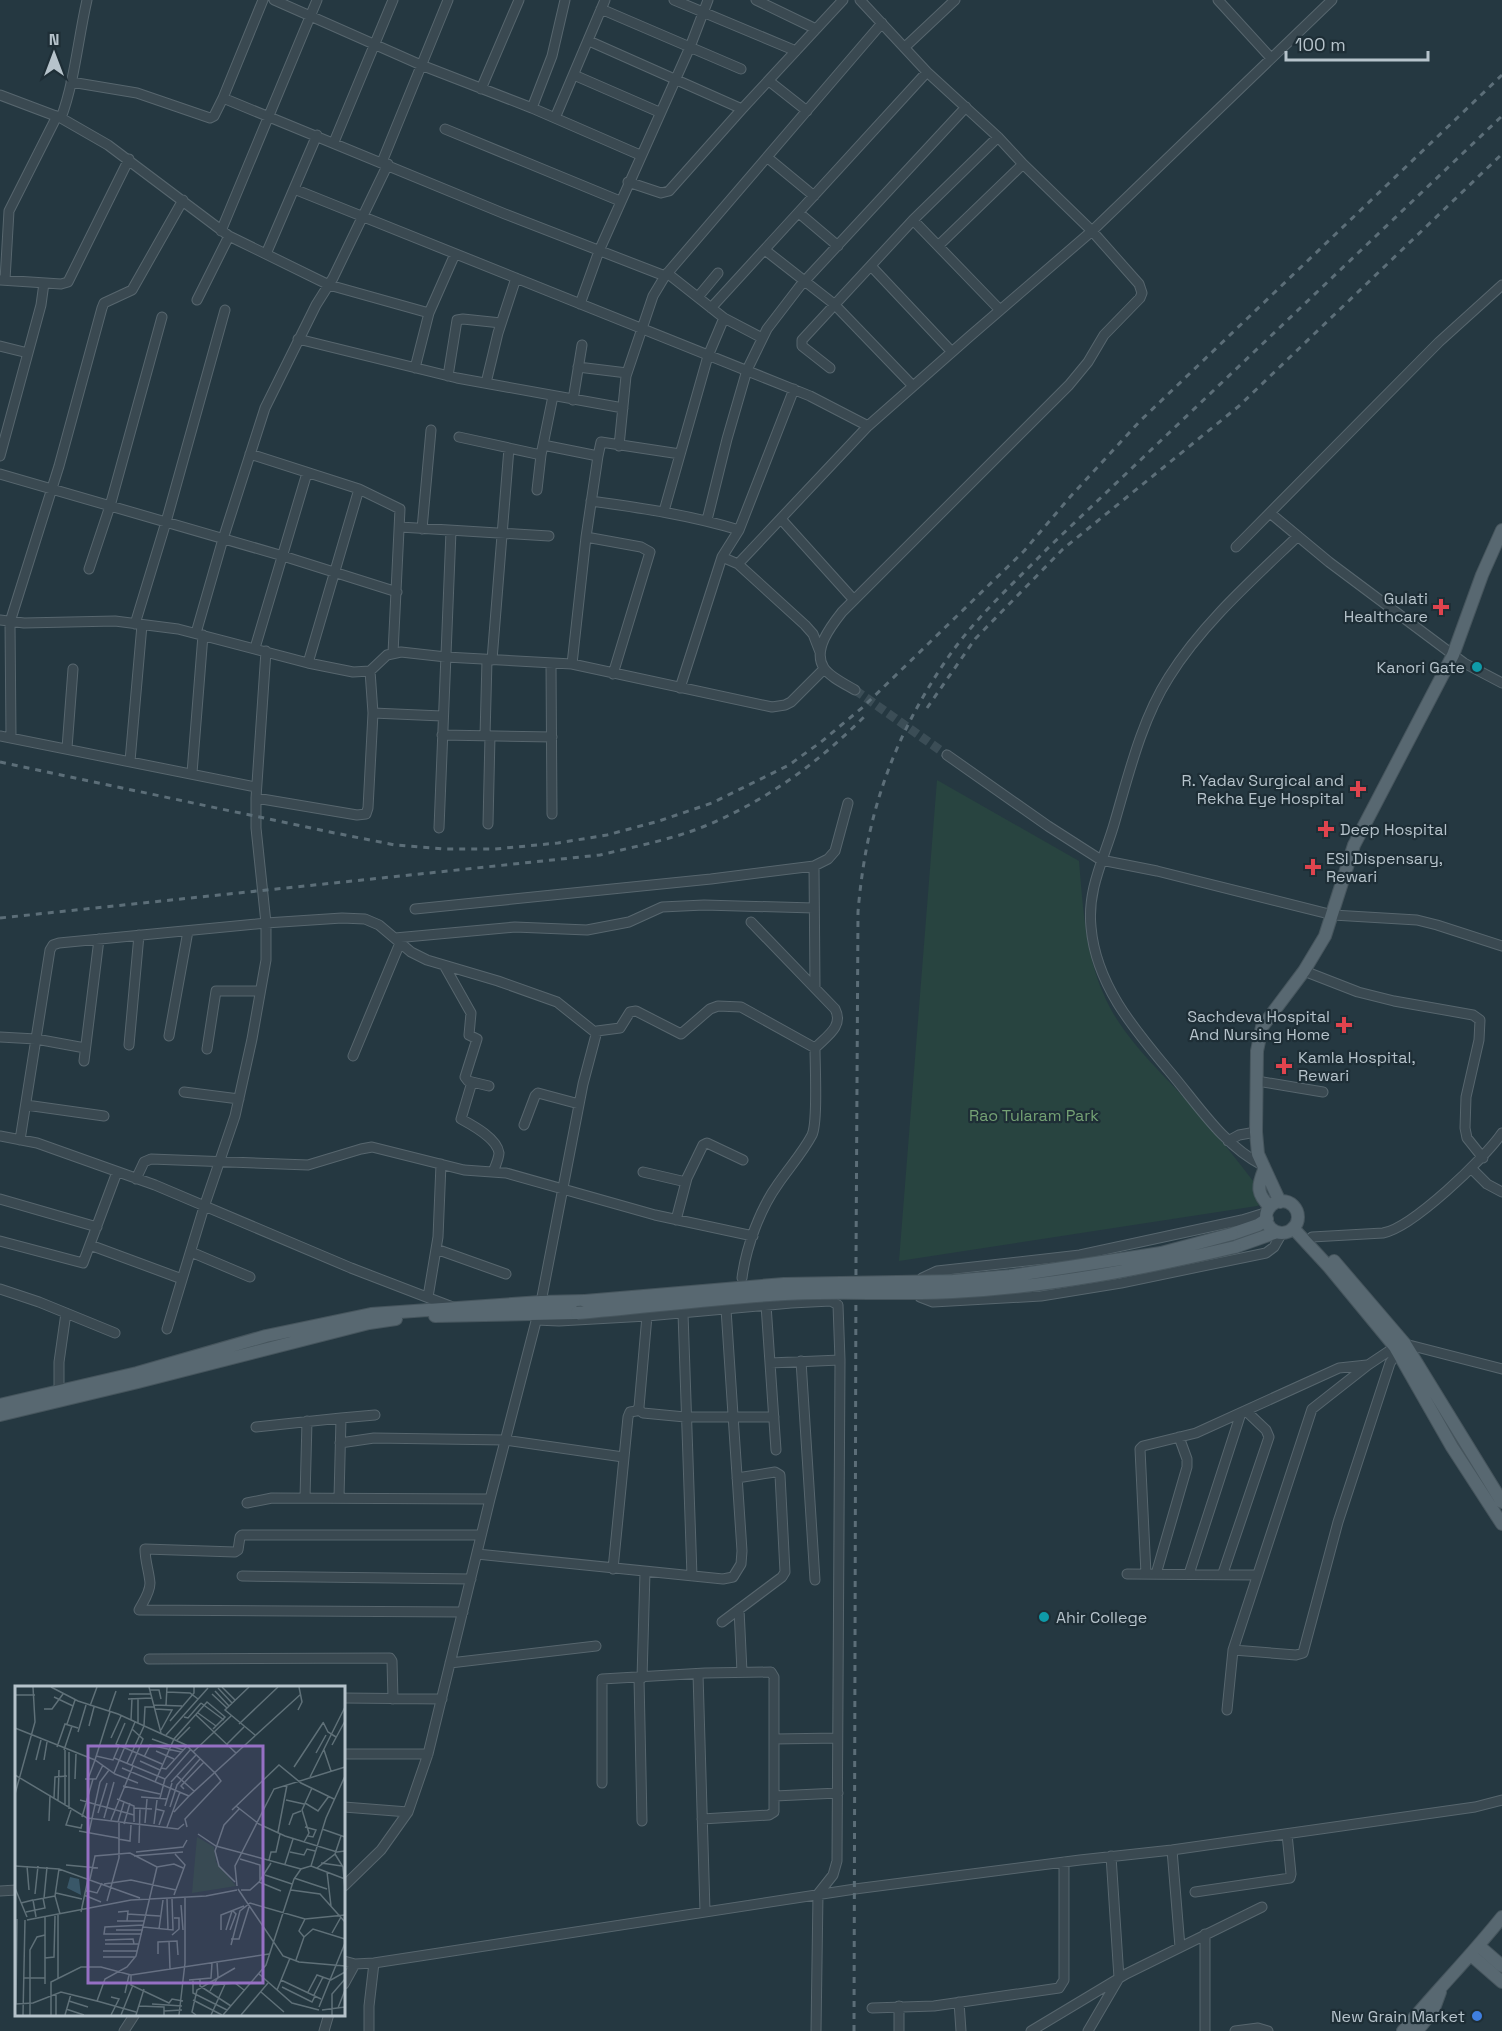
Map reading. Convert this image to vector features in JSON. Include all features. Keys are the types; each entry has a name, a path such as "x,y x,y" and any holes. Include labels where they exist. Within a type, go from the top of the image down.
{"main road":[{"path":"1502,530 1482,575 1453,655 1354,845 1325,936 1304,971 1262,1027 1259,1037 1256,1132 1258,1154 1263,1168 1259,1184 1260,1194 1271,1210 1270,1227 1287,1229 1312,1237 1372,1303 1502,1501"},
{"path":"0,1405 137,1372 266,1336 359,1316 454,1307 538,1311 577,1312 785,1294 954,1292 1011,1287 1098,1277 1141,1269 1233,1240 1258,1225 1271,1210 1293,1206 1298,1214 1287,1229 1233,1240 1161,1253 1010,1276 953,1281 784,1284 585,1301 538,1311 407,1317 369,1323 0,1415"},
{"path":"1287,1229 1336,1276 1402,1349 1452,1447 1502,1524"},
{"path":"1403,2031 1475,1951 1502,1917"},
{"path":"1475,1951 1502,1966"},
{"path":"1475,1951 1502,1982"},
{"path":"1417,2031 1433,2011 1442,1989"}],"street":[{"path":"87,0 69,96 5,210 3,280 61,284 68,282 129,159"},
{"path":"71,82 137,93 210,118 214,116 223,98 263,0"},
{"path":"274,0 421,65 532,108 640,155"},
{"path":"197,300 317,0"},
{"path":"334,142 393,0"},
{"path":"192,774 199,634 223,539 265,408 298,339 329,285 363,217 448,0"},
{"path":"481,89 519,0"},
{"path":"532,108 552,56 565,0"},
{"path":"674,0 796,51"},
{"path":"580,304 628,182 690,47 708,0"},
{"path":"756,0 816,29"},
{"path":"628,182 662,193 669,191 741,109 843,0"},
{"path":"820,652 832,624 1069,385 1088,362 1104,335 1140,298 1142,292 1139,284 1092,231 1023,164 998,136 927,72 860,0"},
{"path":"905,47 955,0"},
{"path":"1218,0 1271,58"},
{"path":"738,564 868,426 1092,231 1332,0"},
{"path":"555,118 603,5 741,69"},
{"path":"619,446 627,373 653,296 666,275 882,22"},
{"path":"589,41 741,109"},
{"path":"711,308 927,72"},
{"path":"574,75 659,112"},
{"path":"769,81 807,111"},
{"path":"0,95 59,117 129,159 225,234 329,285 429,313"},
{"path":"223,98 505,214 666,275 724,318 762,338"},
{"path":"707,520 747,370 762,338 806,281 966,108"},
{"path":"445,129 620,201"},
{"path":"266,254 316,135"},
{"path":"830,368 801,343 806,335 913,220 998,136"},
{"path":"768,158 814,196"},
{"path":"938,246 1023,164"},
{"path":"294,189 794,389 868,426"},
{"path":"11,737 10,622 52,490 102,308 104,303 132,290 183,200"},
{"path":"799,213 838,246"},
{"path":"913,220 1000,310"},
{"path":"765,250 834,304 913,386"},
{"path":"415,368 429,313 455,254"},
{"path":"871,266 952,352"},
{"path":"698,297 718,273"},
{"path":"486,383 501,323 516,278"},
{"path":"0,456 41,304 44,282"},
{"path":"1236,547 1439,342 1502,285"},
{"path":"130,761 138,624 225,310"},
{"path":"89,569 110,506 162,317"},
{"path":"664,511 708,356 724,318"},
{"path":"448,376 457,320 501,323"},
{"path":"298,339 448,376 623,408"},
{"path":"573,400 582,345"},
{"path":"0,346 28,353"},
{"path":"578,367 627,373"},
{"path":"680,688 722,557 739,530 794,389"},
{"path":"537,490 553,396"},
{"path":"0,410 12,413"},
{"path":"422,529 430,430"},
{"path":"459,437 509,448 598,456"},
{"path":"572,664 586,537 601,442 680,454"},
{"path":"488,824 489,660 509,448"},
{"path":"250,454 359,489 399,509 393,653"},
{"path":"255,648 307,473"},
{"path":"0,474 335,571 397,592"},
{"path":"308,663 359,489"},
{"path":"591,501 664,511 707,520 739,530"},
{"path":"1270,513 1329,562 1453,655 1473,669 1502,683"},
{"path":"781,519 854,600"},
{"path":"400,527 549,536"},
{"path":"439,828 451,531"},
{"path":"1263,1168 1228,1140 1130,1025 1110,990 1098,958 1091,928 1091,895 1137,748 1168,678 1190,648 1238,594 1298,536"},
{"path":"586,537 641,547 650,552 613,674"},
{"path":"722,557 738,564 805,625 813,634 824,669 855,690"},
{"path":"0,620 10,622 115,621 178,629 308,663 353,672 370,671 387,656 401,652 446,657 572,664 752,704 779,706 791,702 824,669"},
{"path":"167,1329 239,1099 266,960 266,923 256,828 256,787 266,651"},
{"path":"551,664 552,814"},
{"path":"67,748 73,669"},
{"path":"256,798 357,815 366,814 373,712 370,671"},
{"path":"373,712 442,716"},
{"path":"442,735 552,736"},
{"path":"0,736 256,787"},
{"path":"947,755 1038,820 1101,860 1156,871 1333,915 1417,920 1502,946"},
{"path":"415,909 711,879 814,866 828,859 835,851 848,803"},
{"path":"814,866 815,988"},
{"path":"398,941 515,927 587,930 629,922 662,907 704,905 814,908"},
{"path":"20,1140 50,950 53,945 266,923 342,918 365,919 379,925 411,952 427,960 498,981 556,1002 596,1033"},
{"path":"742,1278 746,1258 764,1206 813,1131 815,1048 837,1026 839,1020 835,1009 751,922"},
{"path":"169,1036 188,931"},
{"path":"129,1045 139,935"},
{"path":"84,1060 99,939"},
{"path":"353,1056 398,941"},
{"path":"444,965 472,1016 469,1035 476,1038 477,1042 465,1075 466,1080 489,1086"},
{"path":"1304,971 1358,992 1473,1015 1480,1020 1479,1040 1466,1097 1465,1120 1467,1138 1483,1158"},
{"path":"207,1049 216,991 260,991"},
{"path":"345,1885 381,1850 408,1812 428,1754 538,1311 579,1104 596,1033 599,1030 620,1028 633,1011 650,1017 681,1034 710,1009 718,1006 741,1007 815,1048"},
{"path":"0,1037 36,1039 85,1048"},
{"path":"1257,1081 1323,1092"},
{"path":"472,1082 461,1119 482,1130 496,1146 499,1153 493,1172"},
{"path":"184,1092 239,1099"},
{"path":"524,1125 538,1093 579,1104"},
{"path":"26,1106 104,1116"},
{"path":"1228,1140 1256,1132"},
{"path":"1312,1237 1391,1231 1414,1216 1483,1158 1502,1133"},
{"path":"0,1136 36,1143 136,1179 351,1268 473,1315"},
{"path":"676,1220 686,1182 705,1143 743,1160"},
{"path":"136,1179 144,1162 151,1159 308,1166 372,1147 464,1170 506,1173 676,1220 753,1236"},
{"path":"428,1296 436,1249 441,1164"},
{"path":"1471,1168 1487,1184 1502,1192"},
{"path":"0,1241 81,1263 84,1261 117,1172"},
{"path":"643,1172 686,1182"},
{"path":"0,1199 97,1227"},
{"path":"1271,1210 1231,1222 1080,1255 943,1269 922,1278 918,1288 920,1297 933,1302 1041,1296 1089,1289 1266,1253 1274,1247 1287,1229"},
{"path":"90,1245 182,1279"},
{"path":"436,1249 506,1274"},
{"path":"191,1252 250,1277"},
{"path":"0,1289 115,1333"},
{"path":"538,1311 559,1322 831,1301 838,1305 840,1359 836,1868 818,1894 816,2031"},
{"path":"766,1305 776,1450"},
{"path":"477,1554 723,1580 733,1577 741,1564 741,1551 726,1309"},
{"path":"59,1391 59,1362 66,1313"},
{"path":"683,1313 692,1576"},
{"path":"638,1409 647,1316"},
{"path":"1233,1650 1296,1655 1303,1653 1341,1511 1390,1364 1402,1349"},
{"path":"1227,1710 1233,1650 1312,1409 1368,1365 1402,1349 1502,1369"},
{"path":"770,1363 840,1359"},
{"path":"801,1361 815,1580"},
{"path":"1151,1574 1140,1449 1196,1433 1339,1368 1368,1365"},
{"path":"638,1409 643,1413 685,1417 774,1417"},
{"path":"613,1569 628,1417 630,1412 638,1409"},
{"path":"1223,1574 1269,1437 1266,1430 1243,1412"},
{"path":"1189,1574 1243,1412"},
{"path":"256,1427 375,1414"},
{"path":"339,1498 341,1418"},
{"path":"305,1498 307,1421"},
{"path":"1151,1574 1187,1467 1187,1459 1179,1437"},
{"path":"340,1443 374,1438 505,1440 623,1457"},
{"path":"722,1622 782,1577 785,1567 780,1475 775,1472 737,1478"},
{"path":"247,1503 272,1498 490,1499"},
{"path":"463,1612 139,1610 150,1584 145,1563 145,1549 235,1552 238,1550 239,1538 242,1536 481,1535"},
{"path":"642,1821 641,1678 645,1572"},
{"path":"1127,1574 1257,1575"},
{"path":"242,1576 471,1579"},
{"path":"739,1609 742,1672"},
{"path":"450,1663 596,1646"},
{"path":"149,1659 390,1658 393,1699"},
{"path":"602,1783 601,1681 604,1678 767,1671 773,1674 775,1809 772,1814 702,1819"},
{"path":"698,1674 705,1911"},
{"path":"345,1698 442,1699"},
{"path":"775,1739 837,1738"},
{"path":"345,1754 428,1754"},
{"path":"775,1796 838,1793"},
{"path":"345,1961 355,1964 374,1963 818,1894 1172,1850 1475,1807 1502,1800"},
{"path":"345,1807 408,1812"},
{"path":"1195,1892 1290,1878 1287,1833"},
{"path":"1172,1850 1180,1947"},
{"path":"1088,2031 1119,1978 1111,1856"},
{"path":"872,2008 959,2002 1052,1990 1062,1985 1064,1980 1064,1862"},
{"path":"0,1891 15,1890"},
{"path":"1031,2031 1119,1978 1262,1907"},
{"path":"1205,1934 1205,2031"},
{"path":"369,2031 369,2006 374,1963"},
{"path":"345,1982 355,1964"},
{"path":"959,2002 961,2031"},
{"path":"899,2007 899,2031"},
{"path":"124,2031 134,2016"},
{"path":"324,2031 328,2016"},
{"path":"1236,2031 1258,2028 1268,2031"}],"green space":[{"name":"Rao Tularam Park","path":"937,780 1079,861 1089,946 1098,979 1112,1011 1133,1042 1185,1098 1269,1201 1257,1206 899,1261"}],"tunnel":[{"path":"855,690 947,755"}],"railway":[{"path":"0,762 395,845 445,849 495,849 558,843 607,835 712,803 789,765 863,707 1024,551 1140,421 1502,75"},
{"path":"854,2031 858,912 868,842 886,778 912,716 929,686 960,641 984,613 1049,547 1502,116"},
{"path":"927,708 975,639 1063,549 1239,406 1502,154"},
{"path":"0,918 600,855 697,829 754,802 794,777 867,714"}],"place":[{"name":"Gulati Healthcare","path":"1441,607"},
{"name":"Kanori Gate","path":"1477,667"},
{"name":"R. Yadav Surgical and Rekha Eye Hospital","path":"1358,789"},
{"name":"Deep Hospital","path":"1326,829"},
{"name":"ESI Dispensary, Rewari","path":"1313,867"},
{"name":"Sachdeva Hospital And Nursing Home","path":"1344,1025"},
{"name":"Kamla Hospital, Rewari","path":"1284,1066"},
{"name":"Ahir College","path":"1044,1617"},
{"name":"New Grain Market","path":"1477,2016"}]}
